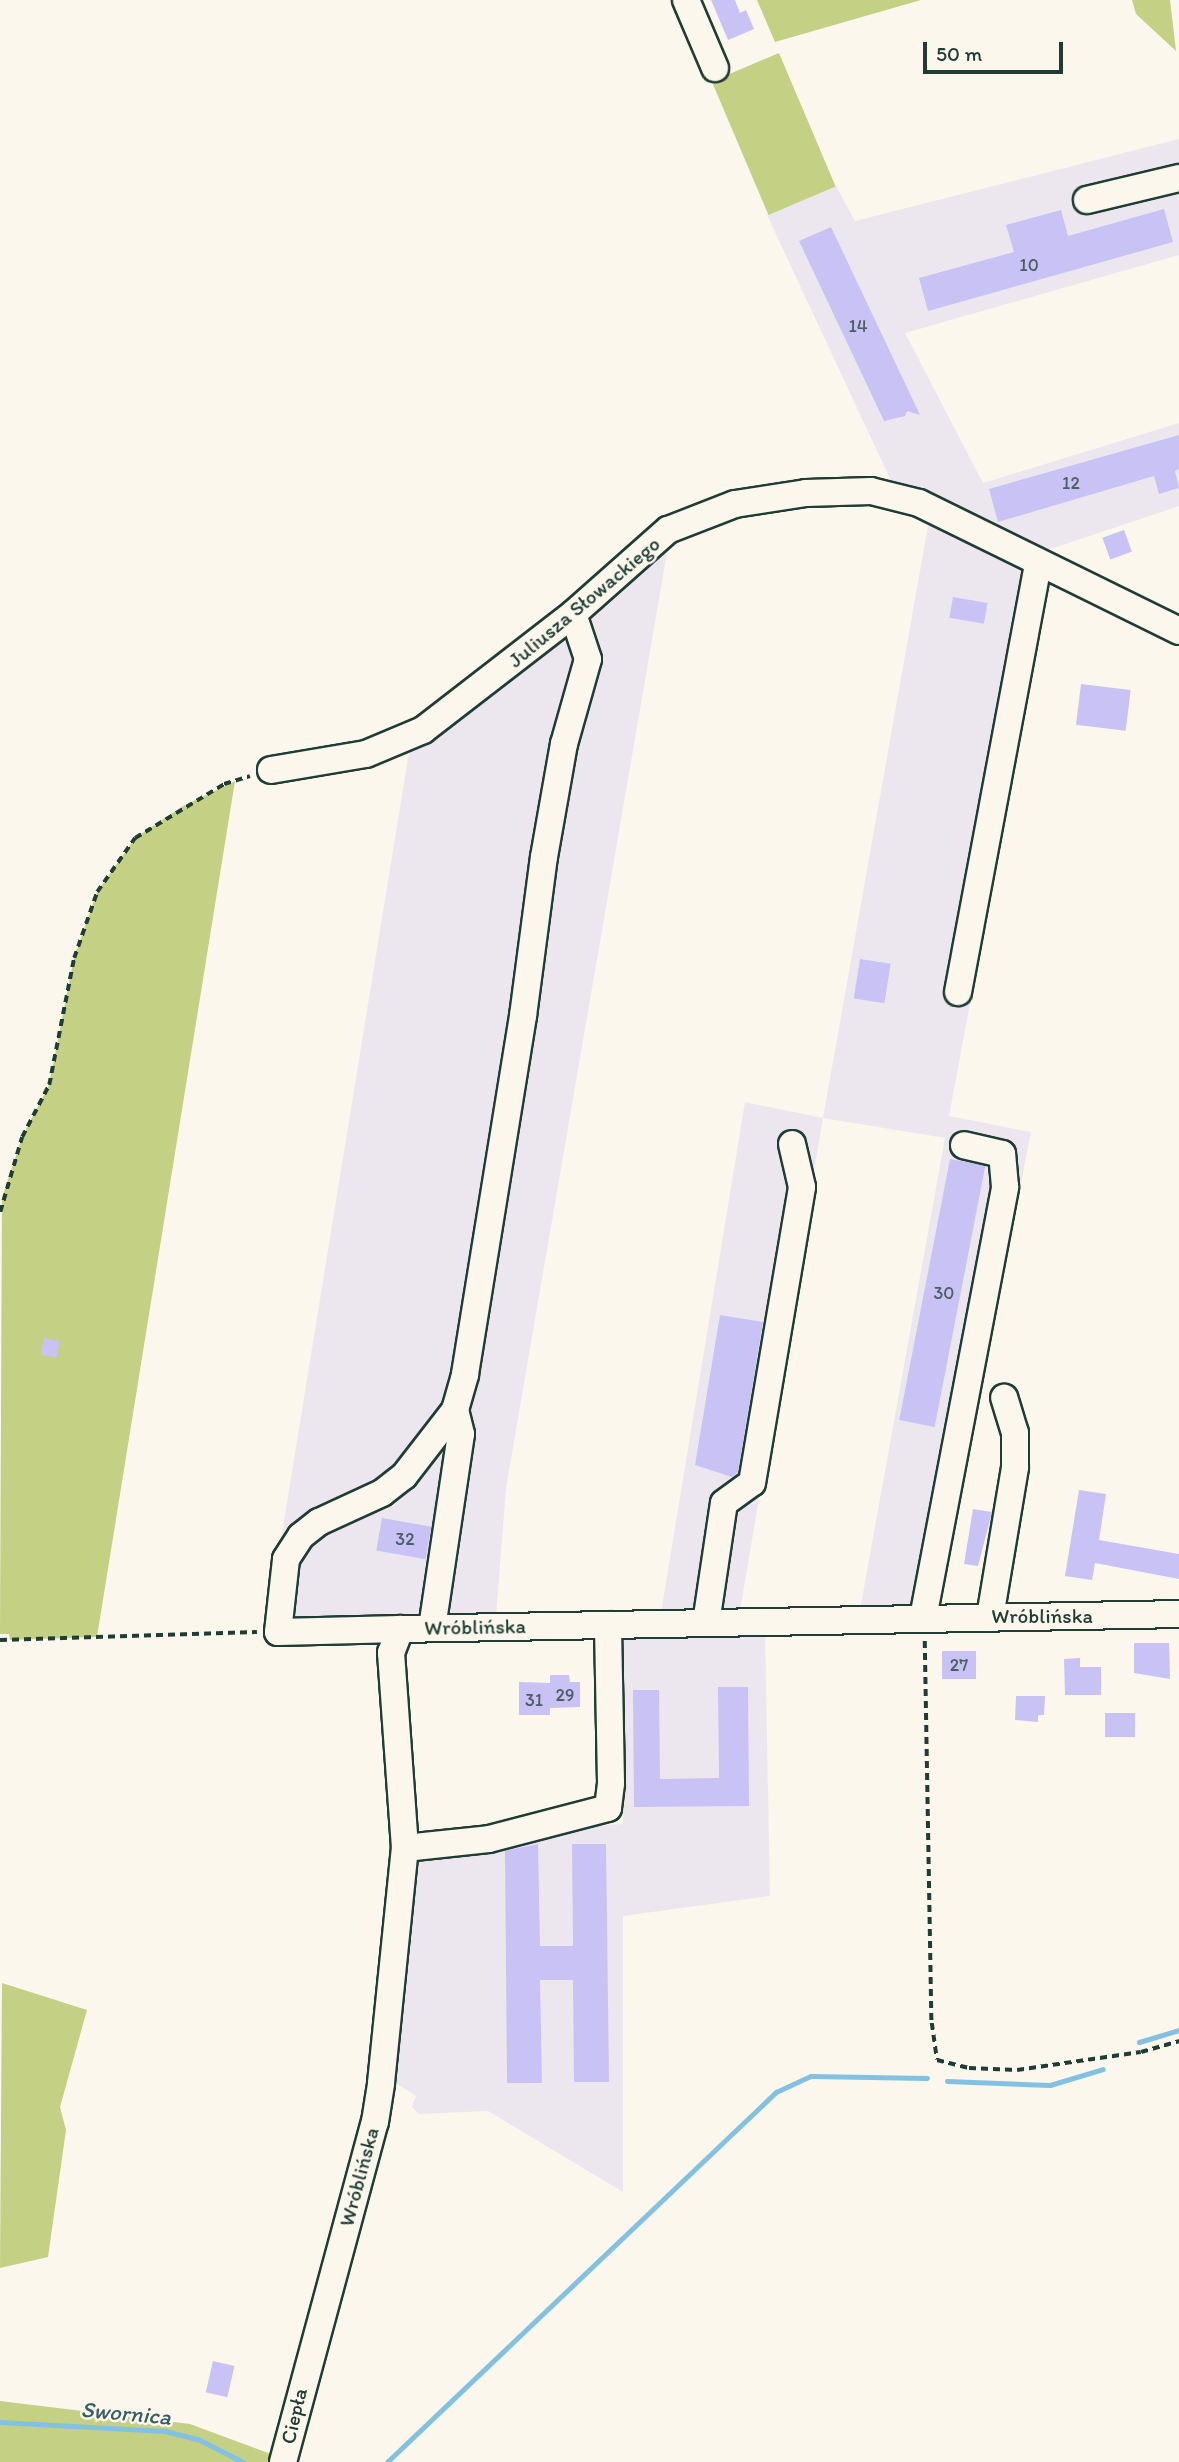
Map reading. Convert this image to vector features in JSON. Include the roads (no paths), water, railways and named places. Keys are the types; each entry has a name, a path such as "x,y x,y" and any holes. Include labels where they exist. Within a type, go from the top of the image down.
{"street":[{"path":"686,0 715,68"},
{"path":"1087,200 1179,178"},
{"name":"Juliusza Słowackiego","path":"271,770 366,754 403,740 449,713 573,614 668,530 734,504 806,493 871,491 919,503 1179,631"},
{"path":"958,992 1038,563"},
{"path":"400,1629 278,1632 286,1559 302,1536 382,1493 429,1447 455,1410 465,1374 523,1017 544,857 564,744 588,659 573,614"},
{"path":"706,1623 724,1503 752,1483 802,1187 792,1144"},
{"path":"923,1618 1005,1188 1002,1154 964,1145"},
{"path":"990,1617 1015,1467 1015,1433 1004,1398"},
{"path":"432,1628 434,1589 461,1434 455,1410"},
{"path":"429,1447 456,1474"},
{"name":"Wróblińska","path":"305,2369 375,2122 405,1848 391,1653 400,1629 1179,1614"},
{"path":"405,1848 489,1839 608,1808 611,1783 608,1625"},
{"name":"Ciepła","path":"283,2460 305,2369"}],"waterway":[{"path":"1139,2042 1179,2030"},
{"path":"947,2081 1050,2085 1103,2069"},
{"path":"387,2462 776,2092 811,2076 927,2078"},
{"name":"Swornica","path":"0,2422 165,2431 198,2439 243,2462"}]}
